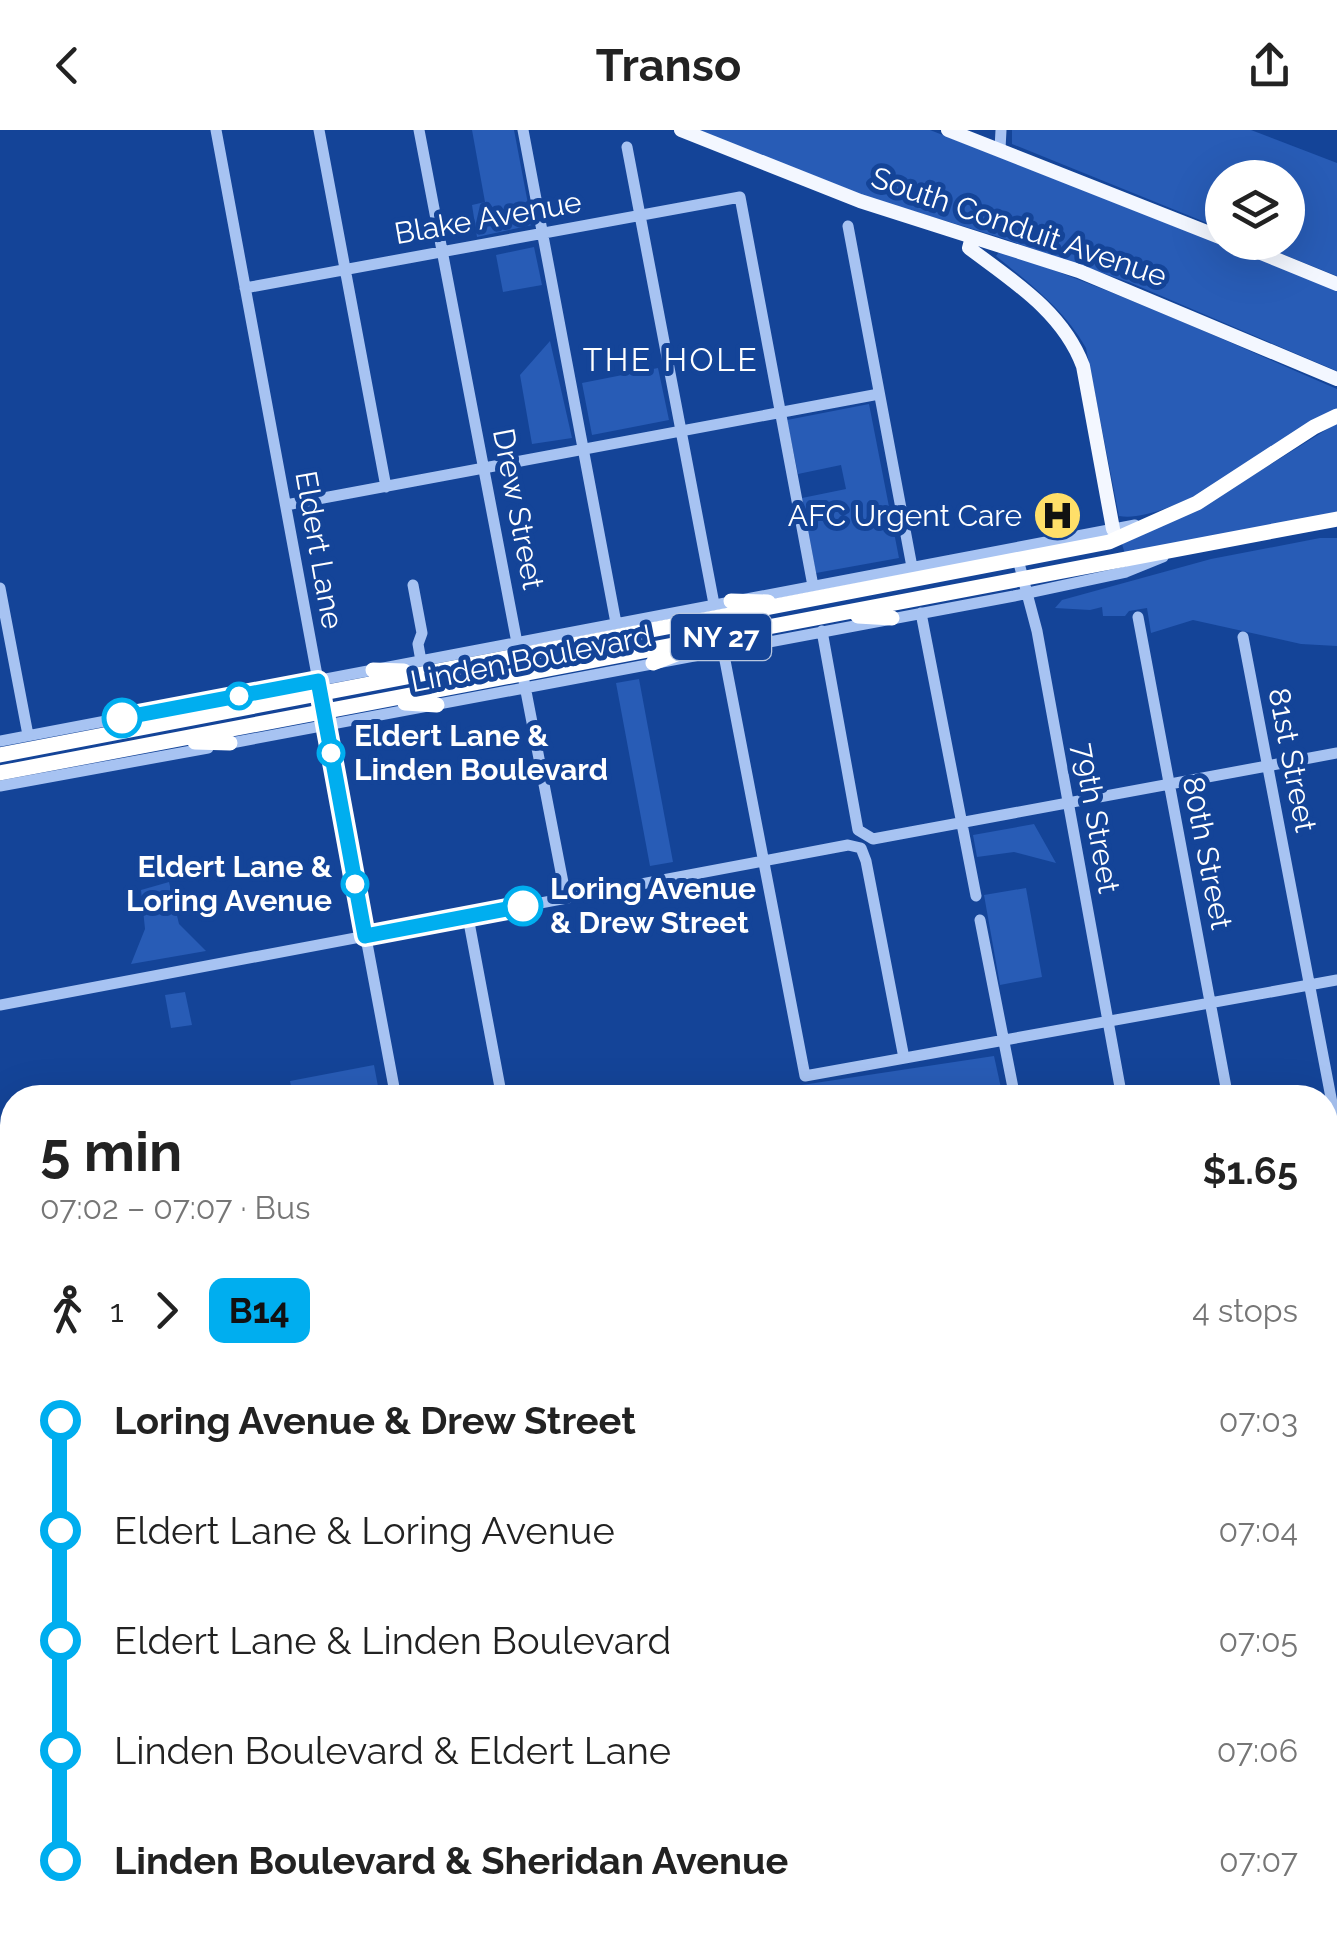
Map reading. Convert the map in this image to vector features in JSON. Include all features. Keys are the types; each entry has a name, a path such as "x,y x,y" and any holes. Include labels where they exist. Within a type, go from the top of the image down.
{"highway":[{"name":"Linden Boulevard","path":"0,754 133,730 518,648 802,602 1114,534 1169,518 1337,416"},
{"name":"Linden Boulevard","path":"0,772 166,741 325,718 376,702 524,682 719,644 834,615 1026,586 1186,548 1337,519"},
{"path":"723,603 802,602"},
{"path":"834,615 892,618"},
{"path":"653,664 719,644"},
{"path":"373,670 427,666"},
{"path":"376,702 437,705"},
{"path":"133,730 186,706"},
{"path":"166,741 230,744"},
{"path":"0,786 34,766"}],"main road":[{"name":"South Conduit Avenue","path":"681,130 970,242 1078,272 1337,379"},
{"path":"948,130 1205,231"},
{"path":"970,242 1046,310 1074,343 1086,384 1114,534"},
{"path":"1278,260 1337,284"}],"street":[{"name":"Eldert Lane","path":"216,130 394,1085"},
{"path":"319,130 386,487"},
{"name":"Drew Street","path":"419,130 566,898"},
{"path":"523,130 616,623"},
{"path":"1000,149 1001,130"},
{"path":"627,147 680,431 723,603"},
{"name":"Blake Avenue","path":"245,288 740,197 779,412"},
{"path":"848,226 912,567"},
{"path":"286,506 880,394"},
{"path":"779,412 813,586"},
{"name":"Linden Boulevard","path":"518,648 616,623 912,567 1017,554"},
{"name":"79th Street","path":"1017,554 1120,1085"},
{"path":"413,585 422,633 418,644 427,666"},
{"name":"Linden Boulevard","path":"719,644 822,632 921,613 1026,586"},
{"path":"0,588 28,735"},
{"path":"921,613 976,896"},
{"name":"80th Street","path":"1138,617 1226,1085"},
{"path":"822,632 904,1058"},
{"name":"81st Street","path":"1243,638 1329,1085"},
{"path":"719,644 805,1076 1337,980"},
{"name":"Linden Boulevard","path":"0,786 230,744 325,718 437,705 524,682 653,664"},
{"name":"Linden Boulevard","path":"0,740 186,706 319,688 373,670"},
{"path":"0,1005 1337,753"},
{"path":"468,917 500,1085"},
{"path":"980,920 1012,1085"}],"shaded area":[{"path":"472,130 514,130 532,225 477,237 472,205 485,202"},
{"path":"698,130 930,130 1205,238 1205,260 1261,260 1337,290 1337,371 1131,283 870,198"},
{"path":"1012,130 1251,130 1337,163 1337,276 1297,260 1305,260 1305,160 1205,160 1205,222 1012,144"},
{"path":"534,247 542,285 503,292 496,255"},
{"path":"1000,251 1128,299 1337,389 1337,409 1199,494 1142,515 1119,516 1086,348 1057,309 996,256"},
{"path":"550,341 572,438 532,444 520,375"},
{"path":"658,368 669,420 592,435 582,383"},
{"path":"869,404 899,558 816,573 802,498 846,489 841,465 798,474 787,420"},
{"path":"1337,423 1337,512 1125,554 1122,544 1202,507"},
{"path":"1337,538 1337,646 1301,644 1193,620 1151,633 1147,608 1129,611 1125,616 1103,616 1102,607 1055,608 1062,600 1211,559"},
{"path":"639,679 673,862 650,866 616,683"},
{"path":"1034,824 1056,863 1014,852 977,857 973,835"},
{"path":"169,882 179,924 206,951 131,964 145,929 141,890"},
{"path":"1026,888 1042,977 1000,985 984,895"},
{"path":"185,992 192,1025 171,1028 165,995"},
{"path":"994,1056 1000,1085 802,1085"},
{"path":"374,1065 378,1085 291,1085 290,1081"}],"bus line":[{"name":"B14","path":"122,718 318,681 365,936 523,906"}],"place":[{"name":"AFC Urgent Care","path":"1057,516"},
{"name":"Eldert Lane & Linden Boulevard","path":"331,753"},
{"name":"Eldert Lane & Loring Avenue","path":"355,884"},
{"name":"Loring Avenue & Drew Street","path":"523,906"}],"district":[{"name":"THE HOLE","path":"671,360"}]}
